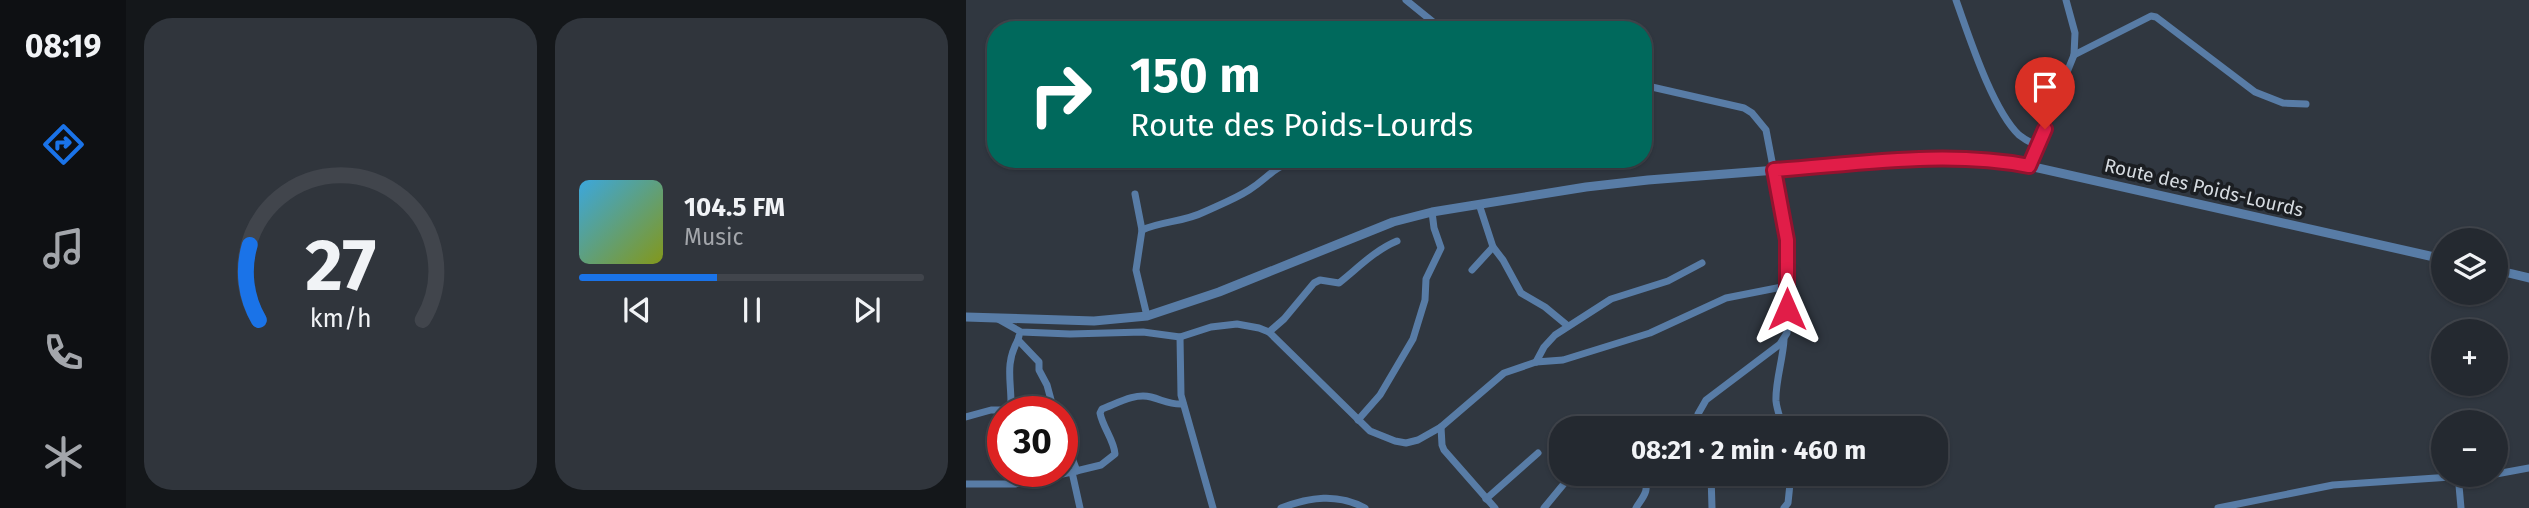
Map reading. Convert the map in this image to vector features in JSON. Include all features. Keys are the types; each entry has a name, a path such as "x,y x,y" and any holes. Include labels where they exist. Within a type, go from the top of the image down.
{"street":[{"path":"1406,0 1432,21"},
{"path":"1956,0 2007,119 2022,137 2038,146"},
{"path":"2029,166 2074,55 2075,33 2066,0"},
{"path":"2074,55 2151,16 2156,17 2255,92 2283,103 2306,104"},
{"path":"1652,87 1736,105 1748,110 1769,135 1785,227 1787,333 1779,360 1781,370 1776,399 1780,416"},
{"name":"Route des Poids-Lourds","path":"966,317 1094,321 1147,316 1219,292 1370,229 1432,212 1479,204 1625,182 1949,159 2003,161 2029,166 2431,256"},
{"path":"1142,230 1204,212 1246,192 1276,168"},
{"path":"1135,194 1142,230 1136,270 1147,316"},
{"path":"1479,204 1493,247 1521,293 1545,307 1568,326"},
{"path":"1358,421 1380,395 1413,339 1425,300 1426,279 1441,248 1432,212"},
{"path":"1269,332 1284,319 1314,283 1320,280 1339,283 1371,259 1380,248 1397,241"},
{"path":"1472,270 1493,247"},
{"path":"1536,362 1548,341 1611,299 1668,281 1702,263"},
{"path":"2508,273 2529,278"},
{"path":"1019,336 1143,332 1180,337 1211,327 1237,324 1269,332 1358,421 1377,436 1406,443 1419,440 1441,427 1497,377 1536,362 1553,362 1581,355 1664,328 1719,300 1787,286"},
{"path":"998,319 1019,336 1038,362 1050,396"},
{"path":"966,417 991,410 1011,410 1008,368 1010,355 1019,336"},
{"path":"1180,337 1180,387 1183,404 1213,508"},
{"path":"1698,416 1706,400 1784,340"},
{"path":"1078,471 1101,465 1115,454 1104,427 1100,413 1102,409 1138,396 1151,397 1170,404 1183,404"},
{"path":"1441,427 1441,445 1444,450 1495,508"},
{"path":"1486,499 1538,453"},
{"path":"2508,472 2529,468"},
{"path":"2218,508 2305,489 2431,478"},
{"path":"966,484 987,484"},
{"path":"1545,508 1562,486"},
{"path":"1636,508 1647,486"},
{"path":"1712,486 1712,508"},
{"path":"1784,508 1790,486"},
{"path":"1077,487 1080,508"},
{"path":"2459,487 2461,508"},
{"path":"1281,508 1325,497 1338,498 1365,508"}],"route":[{"path":"1787,309 1787,240 1774,170 1949,159 2003,161 2029,166 2045,129"}]}
